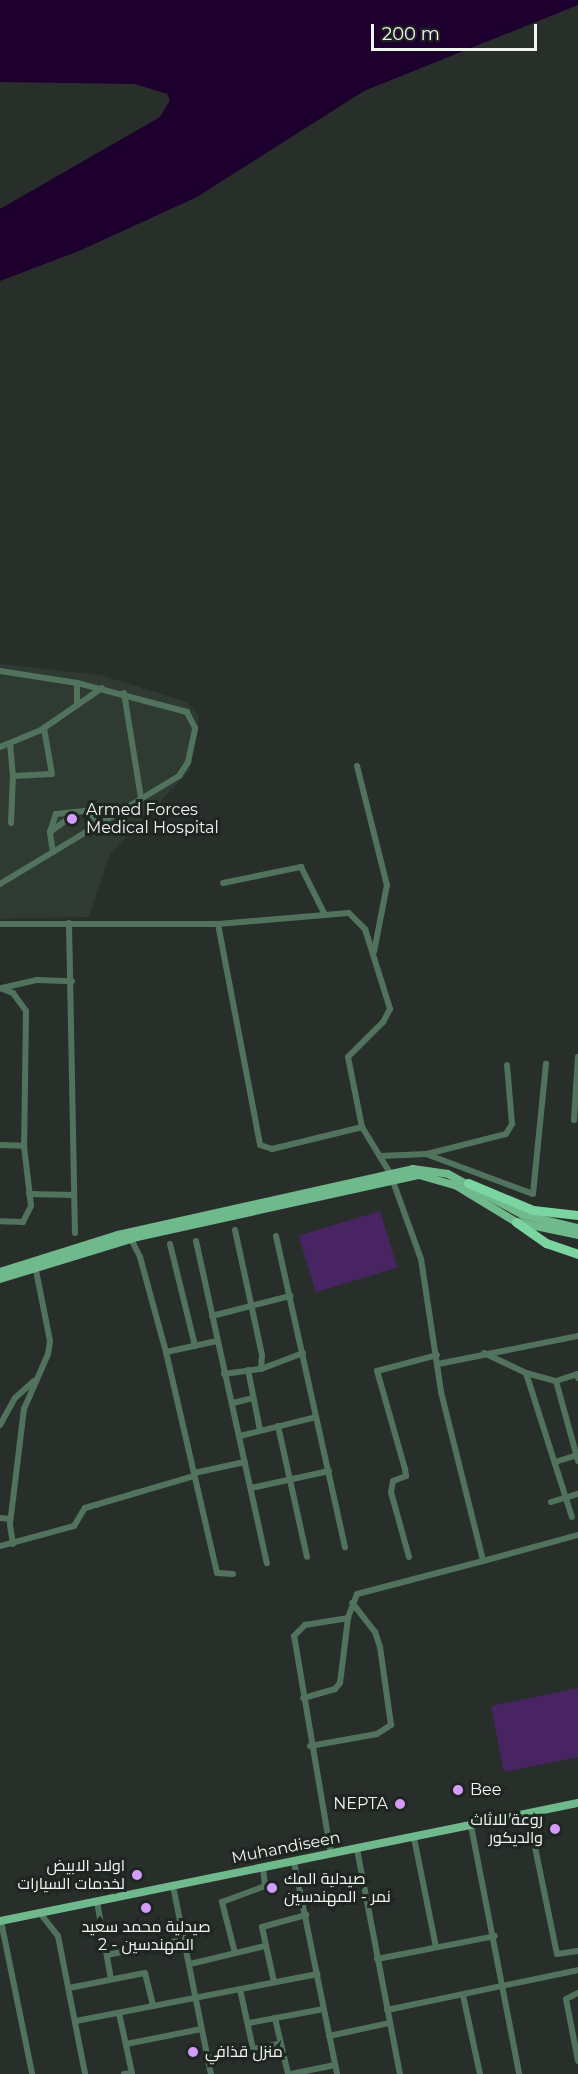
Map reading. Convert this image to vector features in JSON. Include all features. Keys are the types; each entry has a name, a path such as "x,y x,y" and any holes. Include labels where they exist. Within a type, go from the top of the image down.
{"highway":[{"path":"468,1183 533,1210 578,1215"},
{"path":"516,1222 546,1243 578,1254"}],"main road":[{"path":"0,1272 118,1235 391,1175 428,1170 468,1183 523,1215 578,1228"},
{"path":"0,1279 36,1270 131,1239 391,1175 419,1175 440,1180 516,1222 578,1235"},
{"name":"Muhandiseen","path":"1,1921 578,1803"}],"street":[{"path":"0,671 77,682 124,693 187,712 195,723 185,770 0,884"},
{"path":"77,682 77,705"},
{"path":"0,747 44,728 102,688"},
{"path":"124,693 141,798"},
{"path":"13,776 52,774 44,728"},
{"path":"10,743 13,776 10,823"},
{"path":"357,765 387,885 374,952"},
{"path":"50,832 76,812"},
{"path":"53,852 50,832 53,816 89,812 99,823"},
{"path":"223,883 301,867 324,913"},
{"path":"0,924 218,924 324,913 344,912 356,916 374,952 390,1009 383,1022 348,1057 362,1127 391,1175 421,1258 443,1403 483,1560"},
{"path":"69,923 72,981 75,1233"},
{"path":"218,924 260,1145 272,1149 362,1127"},
{"path":"0,988 37,980 72,981"},
{"path":"0,988 13,993 26,1011 24,1146 31,1206 26,1219 16,1223 0,1221"},
{"path":"574,1120 578,1057"},
{"path":"426,1154 533,1194 546,1064"},
{"path":"380,1156 426,1154 506,1134 512,1124 507,1065"},
{"path":"0,1145 24,1146"},
{"path":"29,1194 74,1195"},
{"path":"235,1230 261,1369"},
{"path":"276,1236 345,1547"},
{"path":"131,1239 140,1257 166,1352 216,1573 233,1574"},
{"path":"196,1241 267,1563"},
{"path":"170,1244 195,1346"},
{"path":"13,1544 10,1519 24,1409 50,1341 36,1270"},
{"path":"212,1316 290,1296"},
{"path":"438,1364 578,1336"},
{"path":"166,1352 217,1341"},
{"path":"224,1374 261,1369 303,1353"},
{"path":"484,1353 526,1373 556,1381 578,1376"},
{"path":"409,1557 391,1492 393,1481 406,1476 405,1469 378,1371 437,1355"},
{"path":"248,1370 260,1430"},
{"path":"526,1373 572,1517"},
{"path":"0,1425 15,1398 37,1378"},
{"path":"555,1462 577,1457 556,1381"},
{"path":"233,1403 253,1398"},
{"path":"240,1436 316,1417"},
{"path":"278,1426 307,1557"},
{"path":"0,1546 75,1526 85,1508 194,1474 245,1462"},
{"path":"251,1488 329,1471"},
{"path":"551,1502 578,1494"},
{"path":"0,1518 10,1519"},
{"path":"303,1698 335,1689 339,1683 348,1617 357,1594 374,1587 578,1535"},
{"path":"310,1746 377,1734 391,1725 381,1647 375,1632 352,1603"},
{"path":"331,1854 294,1648 298,1629 348,1617"},
{"path":"528,1813 557,1954 578,1951"},
{"path":"471,1826 495,1936 519,2074"},
{"path":"414,1838 436,1947"},
{"path":"357,1849 400,2074"},
{"path":"294,1862 337,2074"},
{"path":"235,1953 222,1902 265,1886 263,1868"},
{"path":"173,1886 211,2074"},
{"path":"97,1902 111,1979"},
{"path":"40,1913 56,1929 85,2074"},
{"path":"274,1982 262,1927 266,1923 306,1915"},
{"path":"1,1921 32,2074"},
{"path":"377,1959 495,1936"},
{"path":"107,1955 185,1939"},
{"path":"190,1964 265,1946"},
{"path":"387,2010 578,1970"},
{"path":"69,1988 145,1973 153,2006"},
{"path":"76,2021 317,1974"},
{"path":"240,1989 253,2049"},
{"path":"578,1993 566,1999 578,2061"},
{"path":"463,1995 480,2074"},
{"path":"249,2023 324,2009"},
{"path":"119,2013 132,2073 124,2074"},
{"path":"274,2018 279,2044 290,2074 335,2065"},
{"path":"329,2036 389,2023"},
{"path":"126,2044 202,2029"},
{"path":"208,2058 279,2044"}],"shaded area":[{"path":"0,0 578,0 578,5 364,91 197,197 79,251 0,281 0,209 160,117 170,100 167,94 135,84 0,82"},
{"name":"Armed Forces Medical Hospital","path":"0,664 100,675 187,702 199,716 190,770 110,854 89,917 0,919"},
{"path":"380,1211 397,1267 316,1292 299,1236"},
{"path":"578,1688 578,1757 504,1772 491,1706"}],"place":[{"name":"Armed Forces Medical Hospital","path":"72,819"},
{"name":"Bee","path":"458,1790"},
{"name":"NEPTA","path":"400,1804"},
{"name":"روعة للاثاث والديكور","path":"555,1829"},
{"name":"اولاد الابيض لخدمات السيارات","path":"137,1875"},
{"name":"صيدلية المك نمر - المهندسين","path":"272,1888"},
{"name":"صيدلية محمد سعيد 2 - المهندسين","path":"146,1908"},
{"name":"منزل قذافي","path":"193,2052"}]}
